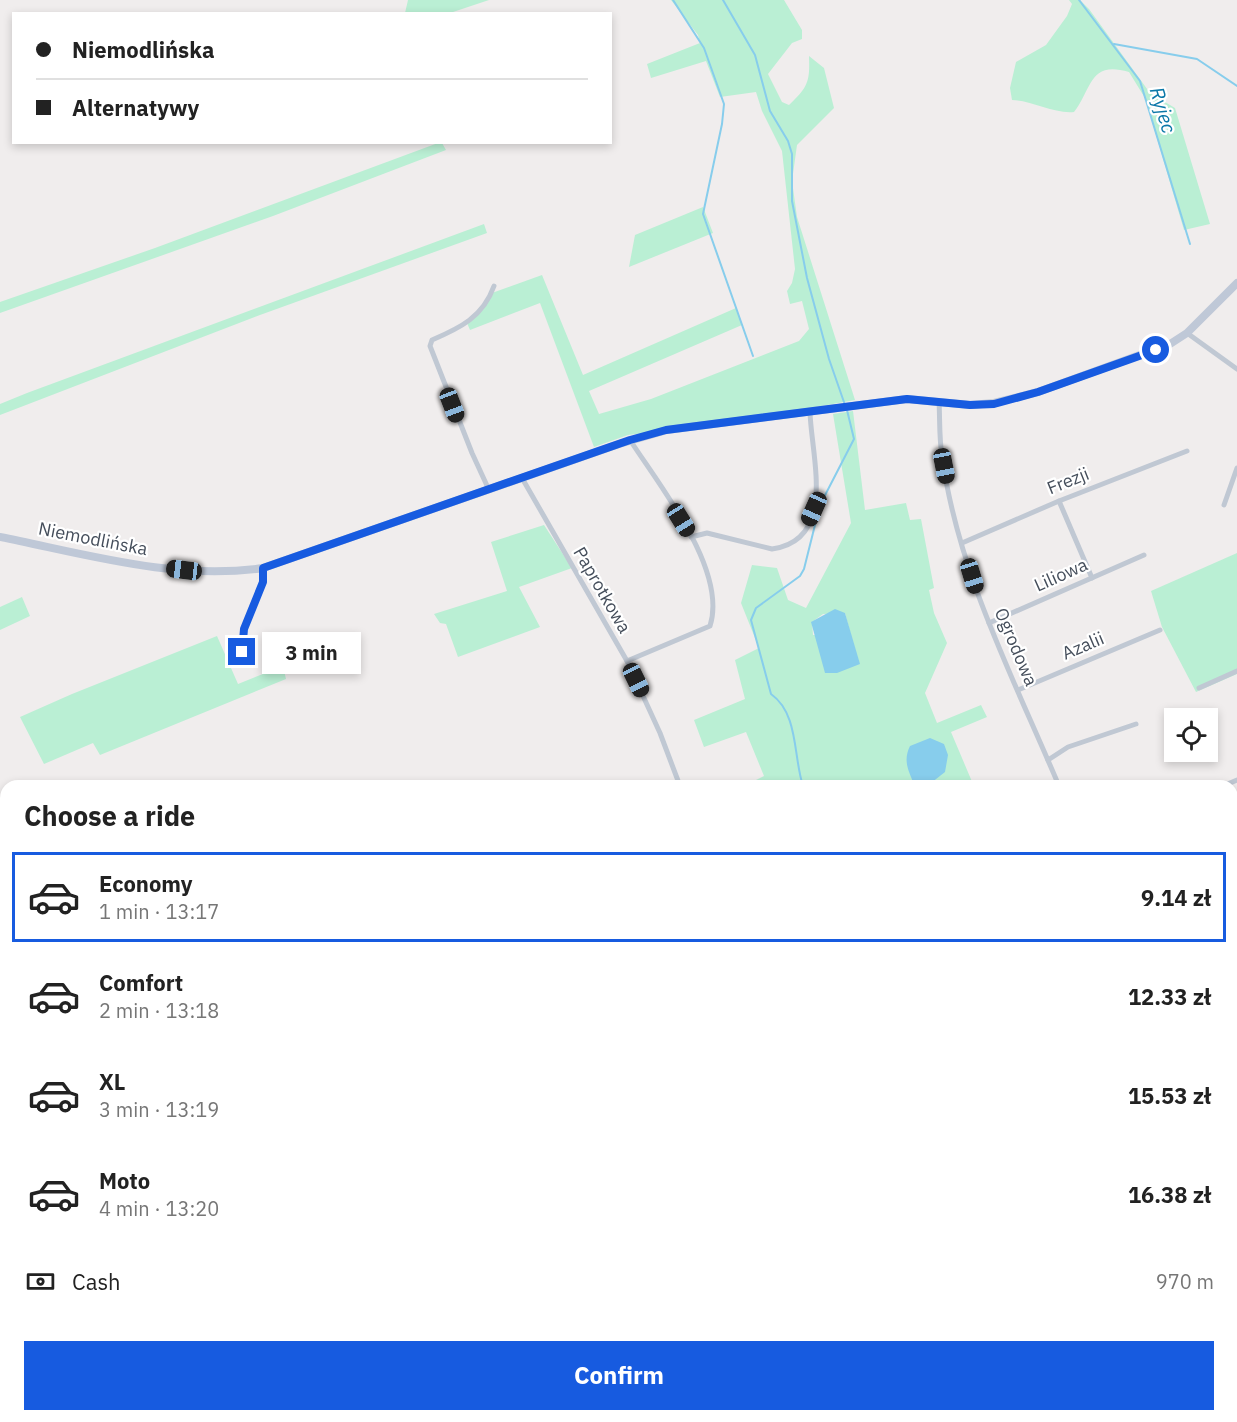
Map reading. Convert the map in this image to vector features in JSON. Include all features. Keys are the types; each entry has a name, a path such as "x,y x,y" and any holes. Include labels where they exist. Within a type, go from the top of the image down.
{"main road":[{"name":"Niemodlińska","path":"0,537 184,570 226,571 263,568 630,440 666,430 907,399 979,405 1014,399 1156,350 1187,333 1237,283"}],"street":[{"path":"489,489 472,453 430,346 432,340 454,331 481,312 494,286"},
{"path":"1187,333 1237,369"},
{"name":"Ogrodowa","path":"939,401 941,454 962,543 989,623 1056,780"},
{"path":"691,537 707,533 772,549 782,548 805,531 814,509 817,492 810,412"},
{"path":"627,661 710,626 712,592 691,537 630,440"},
{"name":"Frezji","path":"962,543 1059,501 1187,451"},
{"path":"1224,505 1237,468"},
{"name":"Paprotkowa","path":"522,478 627,661 660,732 678,780"},
{"path":"1059,501 1092,578"},
{"name":"Liliowa","path":"989,623 1144,555"},
{"path":"242,652 244,629 263,582 263,568"},
{"name":"Azalii","path":"1018,690 1160,630"},
{"path":"1199,688 1237,671"},
{"path":"1048,760 1068,747 1136,724"}],"green space":[{"path":"408,0 489,0 453,12 405,12"},
{"path":"671,0 784,0 802,30 802,39 792,43 768,74 782,102 789,105 804,88 809,72 809,56 824,68 834,108 797,145 792,181 797,217 855,400 728,423 628,435 594,447 540,303 470,330 467,323 492,293 542,275 583,375 736,308 742,325 589,391 599,414 651,399 799,341 809,329 802,301 790,304 787,291 792,283 795,269 782,151 762,111 756,92 720,97 706,61 651,78 647,64 700,43 698,35"},
{"path":"1069,0 1080,0 1089,9 1150,93 1175,108 1210,224 1184,230 1145,98 1129,72 1116,69 1099,73 1093,79 1074,112 1059,111 1012,100 1010,88 1016,62 1046,45 1067,16 1072,4"},
{"path":"435,144 443,144 446,150 273,216 0,313 0,302 155,248"},
{"path":"703,207 713,233 629,267 635,235"},
{"path":"484,224 487,233 260,315 0,415 0,404 27,393"},
{"path":"853,411 865,510 906,503 910,520 921,519 934,588 929,590 934,613 947,643 925,693 937,723 981,705 987,717 951,732 971,780 756,780 764,776 746,732 704,747 694,720 745,699 735,660 759,648 741,603 752,565 777,568 788,600 806,608 851,523 833,414","holes":["845,613 851,636 813,635 812,622 823,614"]},
{"path":"544,525 572,568 519,587 540,627 458,657 446,624 440,623 434,614 507,591 491,542"},
{"path":"1237,553 1237,674 1196,692 1162,627 1151,591"},
{"path":"22,597 30,616 0,630 0,607"},
{"path":"217,636 238,684 283,666 286,679 100,755 93,743 44,764 20,717"}],"water":[{"path":"835,609 845,613 860,664 837,673 825,673 811,622"},
{"path":"930,738 944,744 948,755 945,772 935,780 912,780 907,765 910,746"}],"waterway":[{"path":"673,0 704,48 724,104 703,214 753,356"},
{"path":"723,0 755,55 770,111 788,141 792,154 792,201 807,278 829,359 845,405"},
{"name":"Ryjec","path":"1079,0 1140,81 1190,244"},
{"path":"1114,44 1197,59 1237,86"},
{"path":"802,780 791,724 780,702 771,694 751,620 756,608 800,576 804,569 820,505 854,439 847,410"}],"route":[{"path":"242,652 244,629 263,582 263,568 630,440 666,430 907,399 970,405 994,404 1038,392 1156,350"}]}
